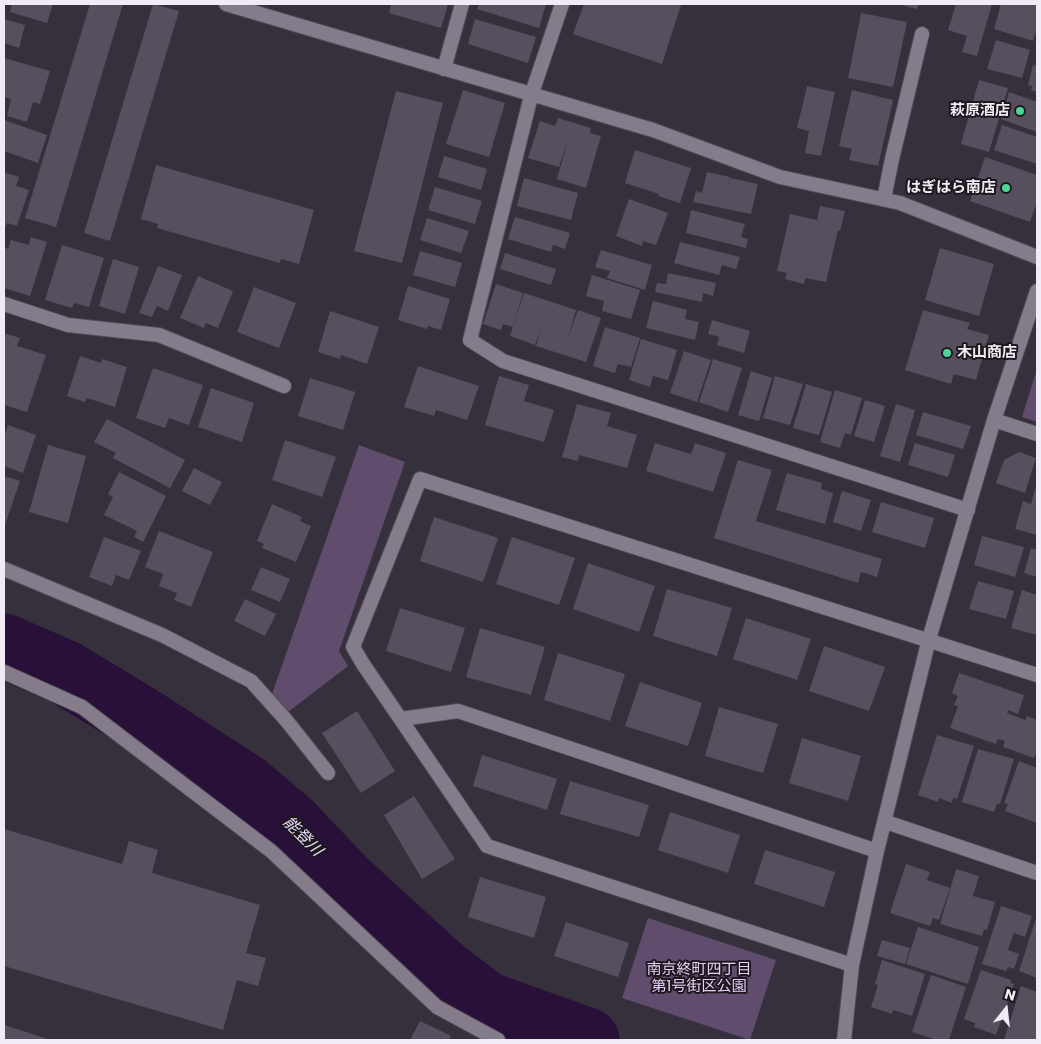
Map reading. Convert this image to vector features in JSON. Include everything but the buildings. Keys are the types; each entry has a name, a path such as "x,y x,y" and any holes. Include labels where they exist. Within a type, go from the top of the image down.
{"street":[{"path":"226,4 531,96 653,130 780,178 900,203 1037,256"},
{"path":"444,69 462,4"},
{"path":"562,4 531,96 470,340 503,361 968,510"},
{"path":"884,199 922,34"},
{"path":"844,1040 852,965 877,851 886,822 929,639 994,420 1033,315 1037,291"},
{"path":"4,304 68,325 160,335 284,386"},
{"path":"994,420 1037,434"},
{"path":"852,965 487,846 353,647 420,480 929,639 1037,675"},
{"path":"4,569 162,635 251,681 328,773"},
{"path":"4,672 82,707 271,852 437,1007 498,1040"},
{"path":"401,719 458,711 877,851"},
{"path":"886,822 1037,873"}],"green space":[{"path":"1037,369 1037,422 1022,417"},
{"path":"359,445 405,462 339,651 348,666 288,712 272,694"},
{"name":"南京終町四丁目 第1号街区公園","path":"648,918 776,960 750,1040 622,998"}],"waterway":[{"name":"能登川","path":"4,646 64,672 140,718 245,786 291,825 345,882 417,948 444,972 486,1004 587,1040"}],"place":[{"name":"萩原酒店","path":"1020,111"},
{"name":"はぎはら南店","path":"1006,188"},
{"name":"木山商店","path":"947,353"}]}
